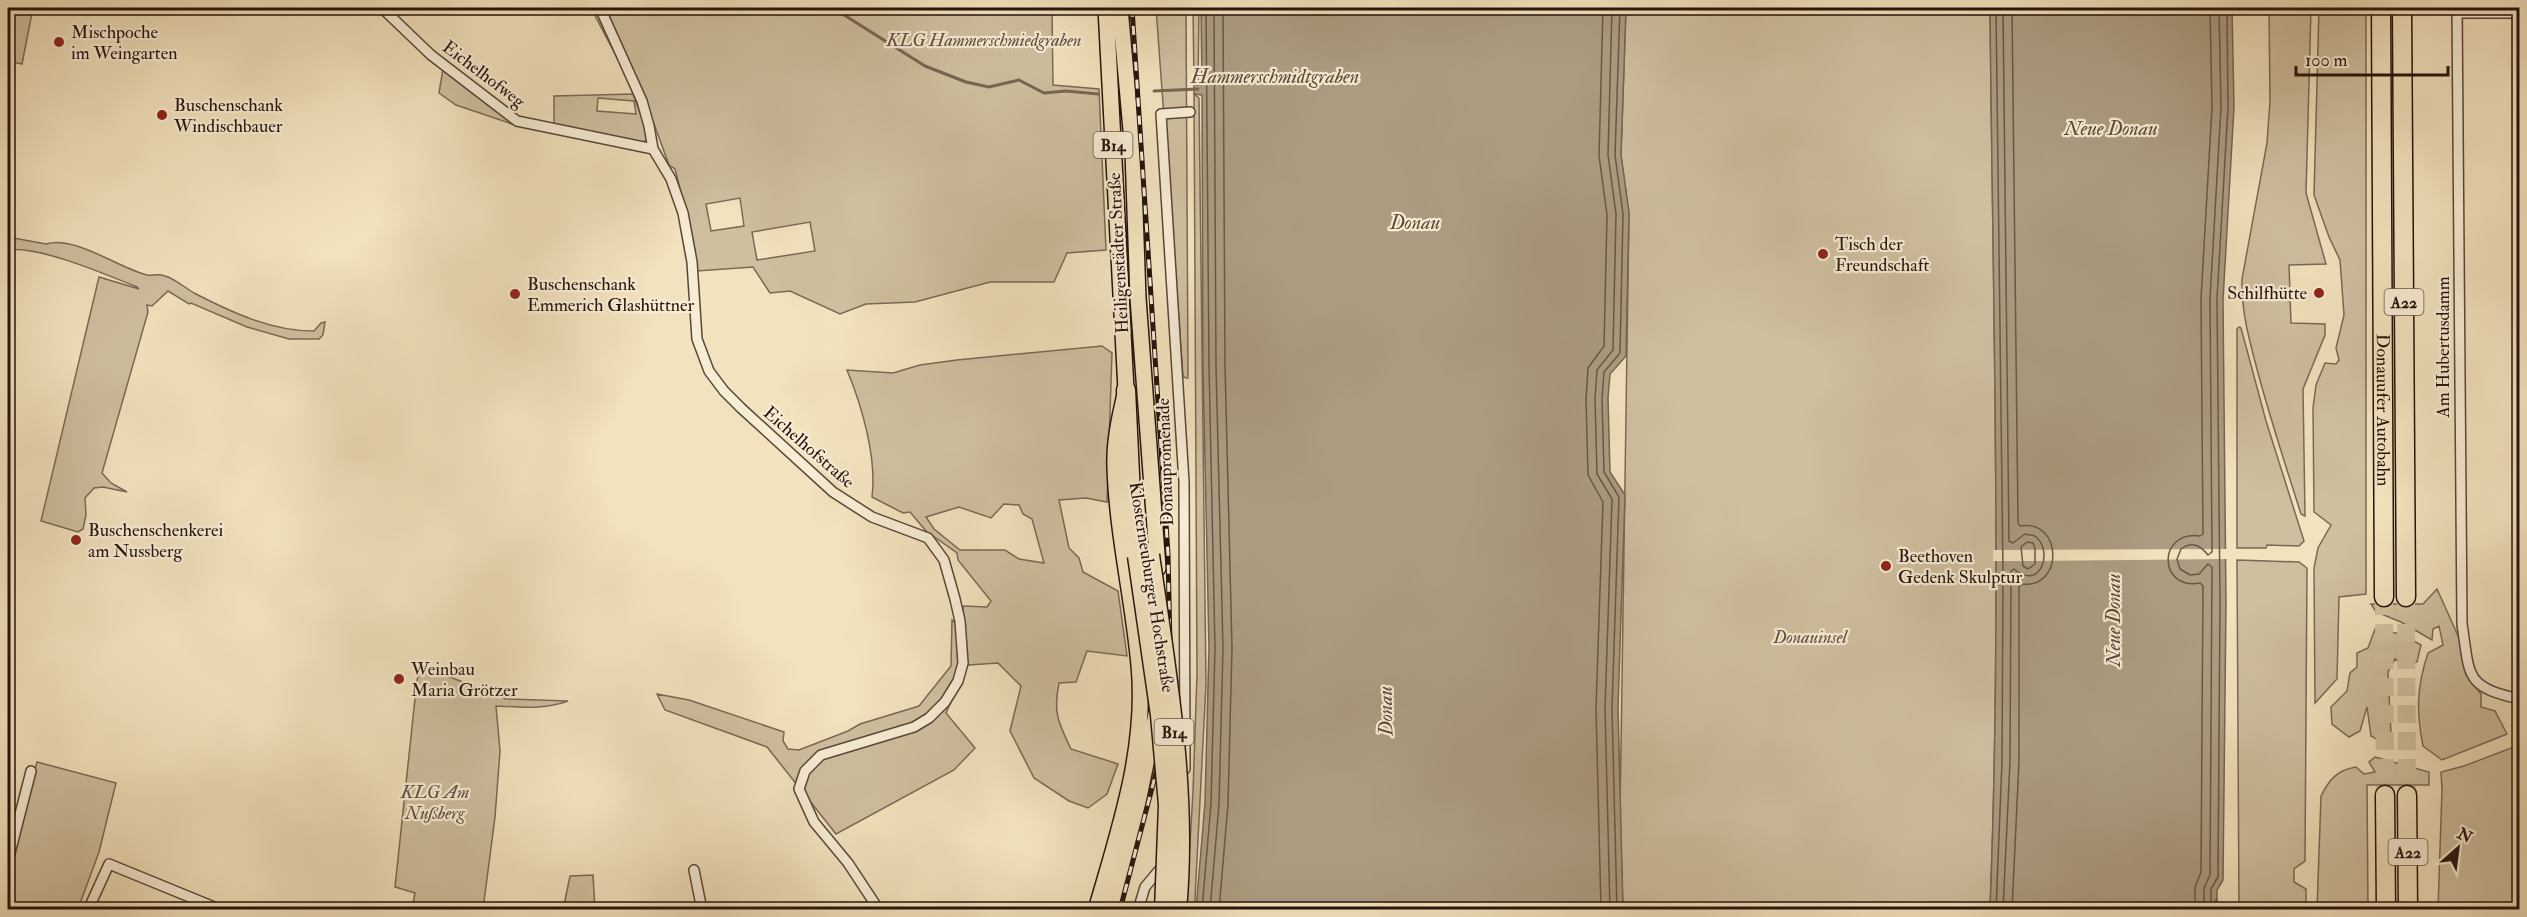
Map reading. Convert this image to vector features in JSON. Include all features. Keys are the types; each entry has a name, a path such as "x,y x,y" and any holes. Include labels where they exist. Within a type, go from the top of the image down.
{"highway":[{"name":"Donauufer Autobahn","path":"2381,8 2384,597"},
{"name":"Donauufer Autobahn","path":"2402,8 2406,597"},
{"name":"Heiligenstädter Straße","path":"1126,390 1131,462"},
{"name":"Klosterneuburger Hochstraße","path":"1131,462 1132,517 1160,715 1168,805 1164,909"},
{"name":"Klosterneuburger Hochstraße","path":"1131,462 1150,555 1177,756 1180,846 1177,909"},
{"name":"A22","path":"2385,795 2386,909"},
{"name":"A22","path":"2408,795 2408,909"}],"main road":[{"name":"Heiligenstädter Straße","path":"1106,8 1126,390"},
{"path":"1110,909 1131,837 1158,705 1164,641 1146,433 1133,152 1120,8"},
{"path":"1096,909 1138,751 1141,719 1139,665 1124,558 1115,466 1118,424 1126,390"}],"street":[{"name":"Eichelhofweg","path":"382,8 431,55 517,121 653,149"},
{"name":"Eichelhofstraße","path":"600,8 642,101 650,126 653,149 671,179 687,227 692,262 697,339 709,371 735,403 833,492 872,517 928,538 938,550 946,566 960,621 963,657 962,672 951,693 937,710 915,727 822,755 806,771 799,789 814,822 848,863 879,909"},
{"path":"2457,10 2520,13"},
{"name":"Am Hubertusdamm","path":"2457,10 2461,605 2469,666 2477,684 2496,694 2520,699"},
{"name":"Donaupromenade","path":"1138,909 1145,887 1184,840 1185,829 1184,482 1161,114 1190,112"},
{"path":"8,861 31,771"},
{"path":"88,909 109,864 219,909"},
{"path":"694,870 702,909"}],"green space":[{"path":"8,8 33,8 22,64 8,61"},
{"name":"KLG Hammerschmiedgraben","path":"591,8 1052,8 1053,85 1099,89 1106,250 1067,253 1054,282 990,282 915,302 866,304 840,314 790,291 770,293 753,267 697,271 692,235 675,169 669,165 645,99 622,67","holes":["740,198 744,226 711,231 706,204","810,222 815,251 757,260 752,232"]},
{"path":"1156,8 1186,8 1188,378 1183,376"},
{"path":"1193,8 1199,8 1198,85 1194,85"},
{"name":"Donauinsel","path":"1626,8 1990,8 1996,571 1994,796 1990,909 1623,910 1620,814 1629,214 1621,155"},
{"path":"2269,8 2311,8 2306,193 2326,264 2289,265 2291,323 2325,324 2325,335 2303,389 2305,516 2301,514 2263,391 2247,327 2242,291 2242,279 2267,143 2270,101"},
{"path":"2319,8 2366,8 2366,594 2339,597 2337,679 2315,703 2314,568 2318,548 2331,525 2314,512 2313,408 2316,385 2325,363 2336,364 2339,360 2336,348 2344,315 2340,260 2314,195"},
{"path":"443,69 518,126 456,105 439,93"},
{"path":"633,94 648,134 647,140 641,143 554,128 554,96","holes":["598,98 634,101 636,114 597,111"]},
{"path":"1194,94 1199,98 1206,684 1195,898 1194,909 1186,910 1197,674"},
{"path":"8,237 46,244 57,242 70,244 147,275 169,277 196,294 253,320 283,328 314,331 325,322 323,335 319,339 289,339 247,327 189,304 168,291 152,306 147,305 148,312 102,473 111,483 127,492 103,487 94,488 85,498 86,515 83,529 78,532 41,521 99,277 139,289 91,269 54,257 37,252 8,250"},
{"path":"2239,327 2304,541 2299,546 2267,545 2266,548 2237,548 2237,329"},
{"path":"1102,346 1112,353 1107,502 1086,498 1059,500 1069,548 1079,558 1083,572 1118,591 1127,656 1087,651 1076,682 1059,683 1057,710 1060,724 1071,749 1118,764 1107,794 1088,808 1069,801 1034,778 1010,731 1021,686 998,663 968,665 946,713 975,748 954,770 836,834 767,747 665,710 657,694 689,700 784,732 783,741 788,749 799,750 860,724 919,706 951,666 952,620 963,628 963,606 987,607 991,601 958,560 957,553 926,531 910,512 903,513 872,497 872,466 867,432 847,370 893,373 920,365","holes":["1004,504 1019,505 1023,514 1032,519 1044,563 1019,559 1005,550 960,550 934,529 926,517 959,507 991,518"]},
{"path":"2237,560 2299,562 2307,568 2305,861 2294,869 2294,882 2306,889 2306,909 2239,909"},
{"path":"2437,589 2459,638 2466,675 2481,694 2481,707 2495,711 2507,734 2442,760 2423,746 2419,721 2420,688 2428,653 2443,645 2439,626 2433,629 2432,640 2401,622 2376,612 2371,604 2423,604"},
{"path":"2375,629 2401,634 2421,645 2417,662 2404,666 2395,659 2388,672 2391,733 2378,740 2371,736 2367,707 2360,731 2349,737 2332,724 2331,707 2347,691 2350,673 2357,667 2357,653 2368,648"},
{"name":"KLG Am Nußberg","path":"422,666 506,699 568,701 541,707 496,706 500,751 495,817 483,909 458,909 449,906 447,909 412,909 415,893 395,887 417,680"},
{"path":"2519,745 2519,909 2438,909 2441,772 2464,766"},
{"path":"2375,757 2429,772 2429,785 2367,785 2368,909 2317,909 2321,796 2327,785 2339,773 2356,767 2364,774 2375,772 2369,762"},
{"path":"37,762 116,783 99,852 78,909 8,910 8,868"},
{"path":"593,875 595,909 563,910 570,876"}],"water":[{"name":"Donau","path":"1201,8 1626,8 1621,155 1629,213 1626,356 1610,374 1608,398 1610,472 1625,495 1618,708 1623,909 1196,909 1205,803 1209,648 1203,366 1202,95 1194,94 1194,85 1202,85"},
{"name":"Neue Donau","path":"1990,8 2232,8 2234,107 2223,300 2226,603 2223,880 2217,890 2217,909 1990,909 1994,796 1996,571"}],"pier":[{"path":"2228,549 2228,559 1993,561 1993,550"}],"waterway":[{"name":"Hammerschmidtgraben","path":"833,8 925,66 966,82 989,87 1019,80 1044,93 1066,91 1098,94"},
{"name":"Hammerschmidtgraben","path":"1154,91 1198,89"}],"ferry route":[{"path":"2205,910 2217,899"}],"tunnel":[{"path":"2384,597 2385,795"},
{"path":"2406,597 2407,795"}],"railway":[{"path":"1120,910 1157,769 1169,687 1170,645 1168,554 1132,8"}],"place":[{"name":"Mischpoche im Weingarten","path":"59,42"},
{"name":"Buschenschank Windischbauer","path":"162,115"},
{"name":"Tisch der Freundschaft","path":"1823,254"},
{"name":"Schilfhütte","path":"2319,293"},
{"name":"Buschenschank Emmerich Glashüttner","path":"515,294"},
{"name":"Buschenschenkerei am Nussberg","path":"76,540"},
{"name":"Beethoven Gedenk Skulptur","path":"1886,566"},
{"name":"Weinbau Maria Grötzer","path":"399,679"}]}
